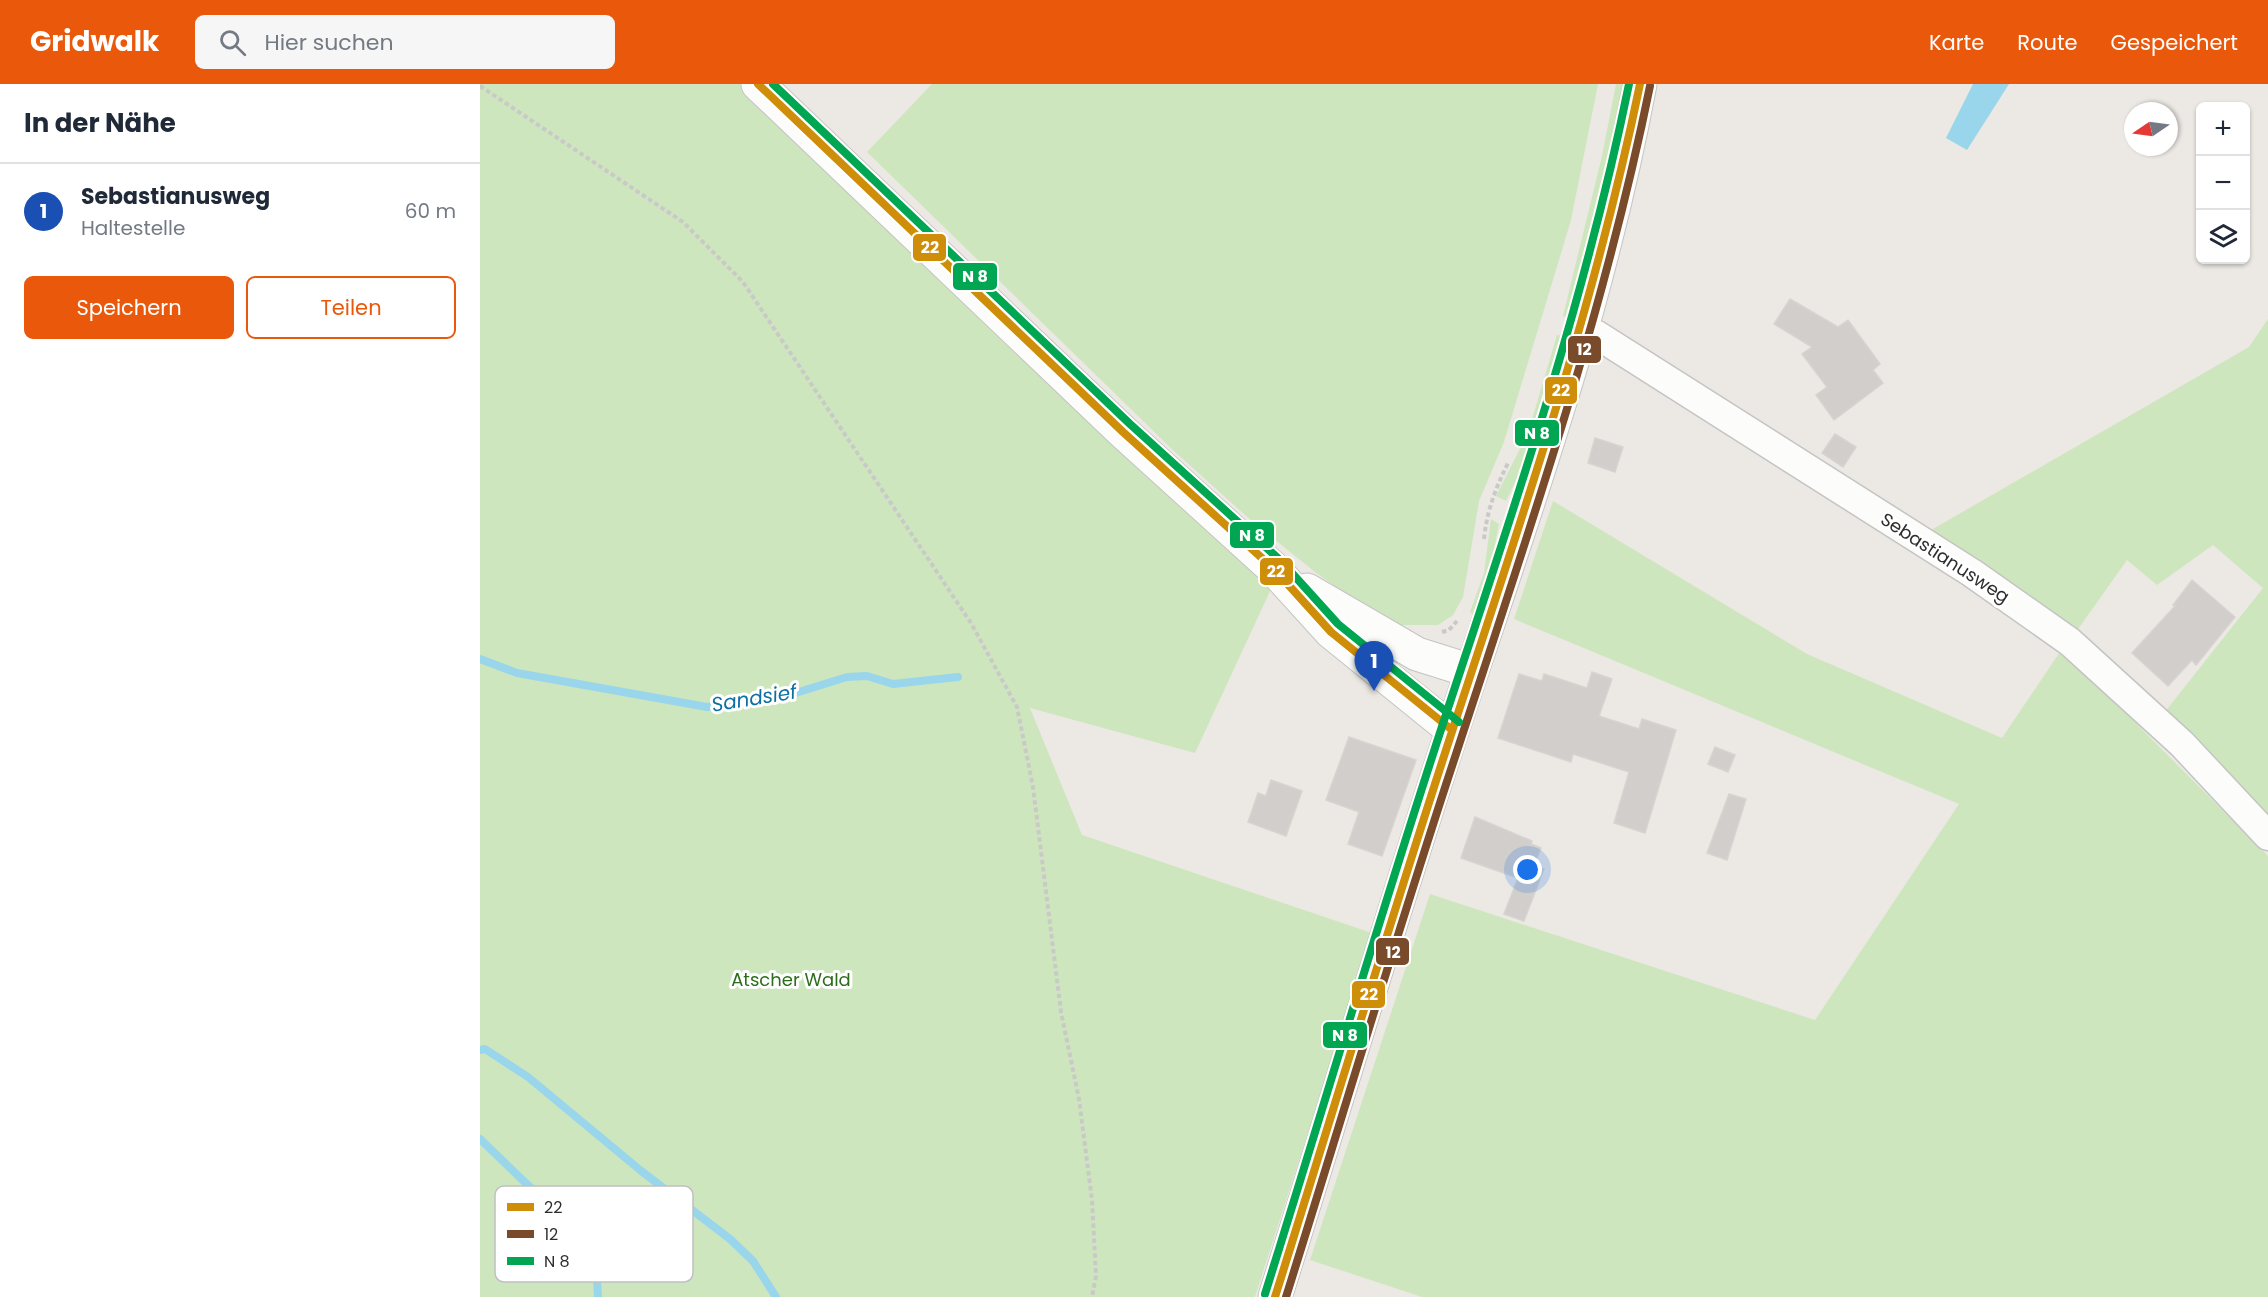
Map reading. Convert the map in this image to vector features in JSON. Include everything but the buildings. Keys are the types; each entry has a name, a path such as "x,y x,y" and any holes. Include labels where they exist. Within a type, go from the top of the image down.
{"main road":[{"path":"758,84 1124,432 1274,569 1331,632 1452,730"},
{"path":"1275,1297 1452,730 1520,534 1583,330 1624,170 1640,84"},
{"path":"1274,569 1348,616 1417,654 1471,671"}],"street":[{"name":"Sebastianusweg","path":"1583,330 1597,335 1972,573 2070,642 2182,744 2268,836"}],"path":[{"path":"480,86 683,222 743,282 971,623 1017,707 1033,787 1061,1012 1081,1110 1092,1200 1096,1276 1092,1297"}],"green space":[{"name":"Atscher Wald","path":"480,84 740,84 1271,589 1195,753 1030,708 1082,835 1372,933 1255,1297 480,1297"},
{"path":"932,84 1598,84 1571,220 1504,442 1479,501 1463,597 1453,615 1438,625 1397,625 1379,617 1315,572 1254,523 1175,452 867,152"},
{"path":"1616,84 1625,84 1611,155 1569,318 1563,316 1602,156"},
{"path":"2268,319 2268,824 2164,713 2263,588 2213,545 2157,585 2127,560 2076,632 1926,533 2249,347"},
{"path":"1557,335 1564,336 1535,441 1506,501 1496,496 1528,433"},
{"path":"1553,501 1807,654 2002,738 2062,649 2268,856 2268,1297 1422,1297 1310,1260 1430,894 1815,1020 1959,804 1514,619"},
{"path":"1491,519 1499,524 1489,575 1474,615 1470,612 1484,573"}],"water":[{"path":"1973,84 2009,84 1967,150 1946,138"}],"waterway":[{"name":"Sandsief","path":"480,659 517,673 707,707 789,695 847,677 867,676 893,684 958,677"},
{"path":"480,1050 485,1049 528,1077 661,1186"},
{"name":"Sandsief","path":"480,1139 529,1186"},
{"path":"693,1211 730,1239 753,1261 776,1297"},
{"name":"Sandsief","path":"597,1282 598,1297"}],"transit line":[{"name":"22","path":"758,84 1123,432 1274,569 1331,632 1452,730"},
{"path":"773,84 1130,424 1281,561 1338,624 1459,722"},
{"path":"1265,1294 1413,816 1542,419 1589,253 1629,84"},
{"name":"22","path":"1275,1297 1402,886 1527,503 1577,337 1600,254 1640,84"},
{"name":"12","path":"1286,1297 1413,887 1511,586 1588,338 1611,255 1650,86"}],"place":[{"name":"Sebastianusweg","path":"1374,691"}]}
